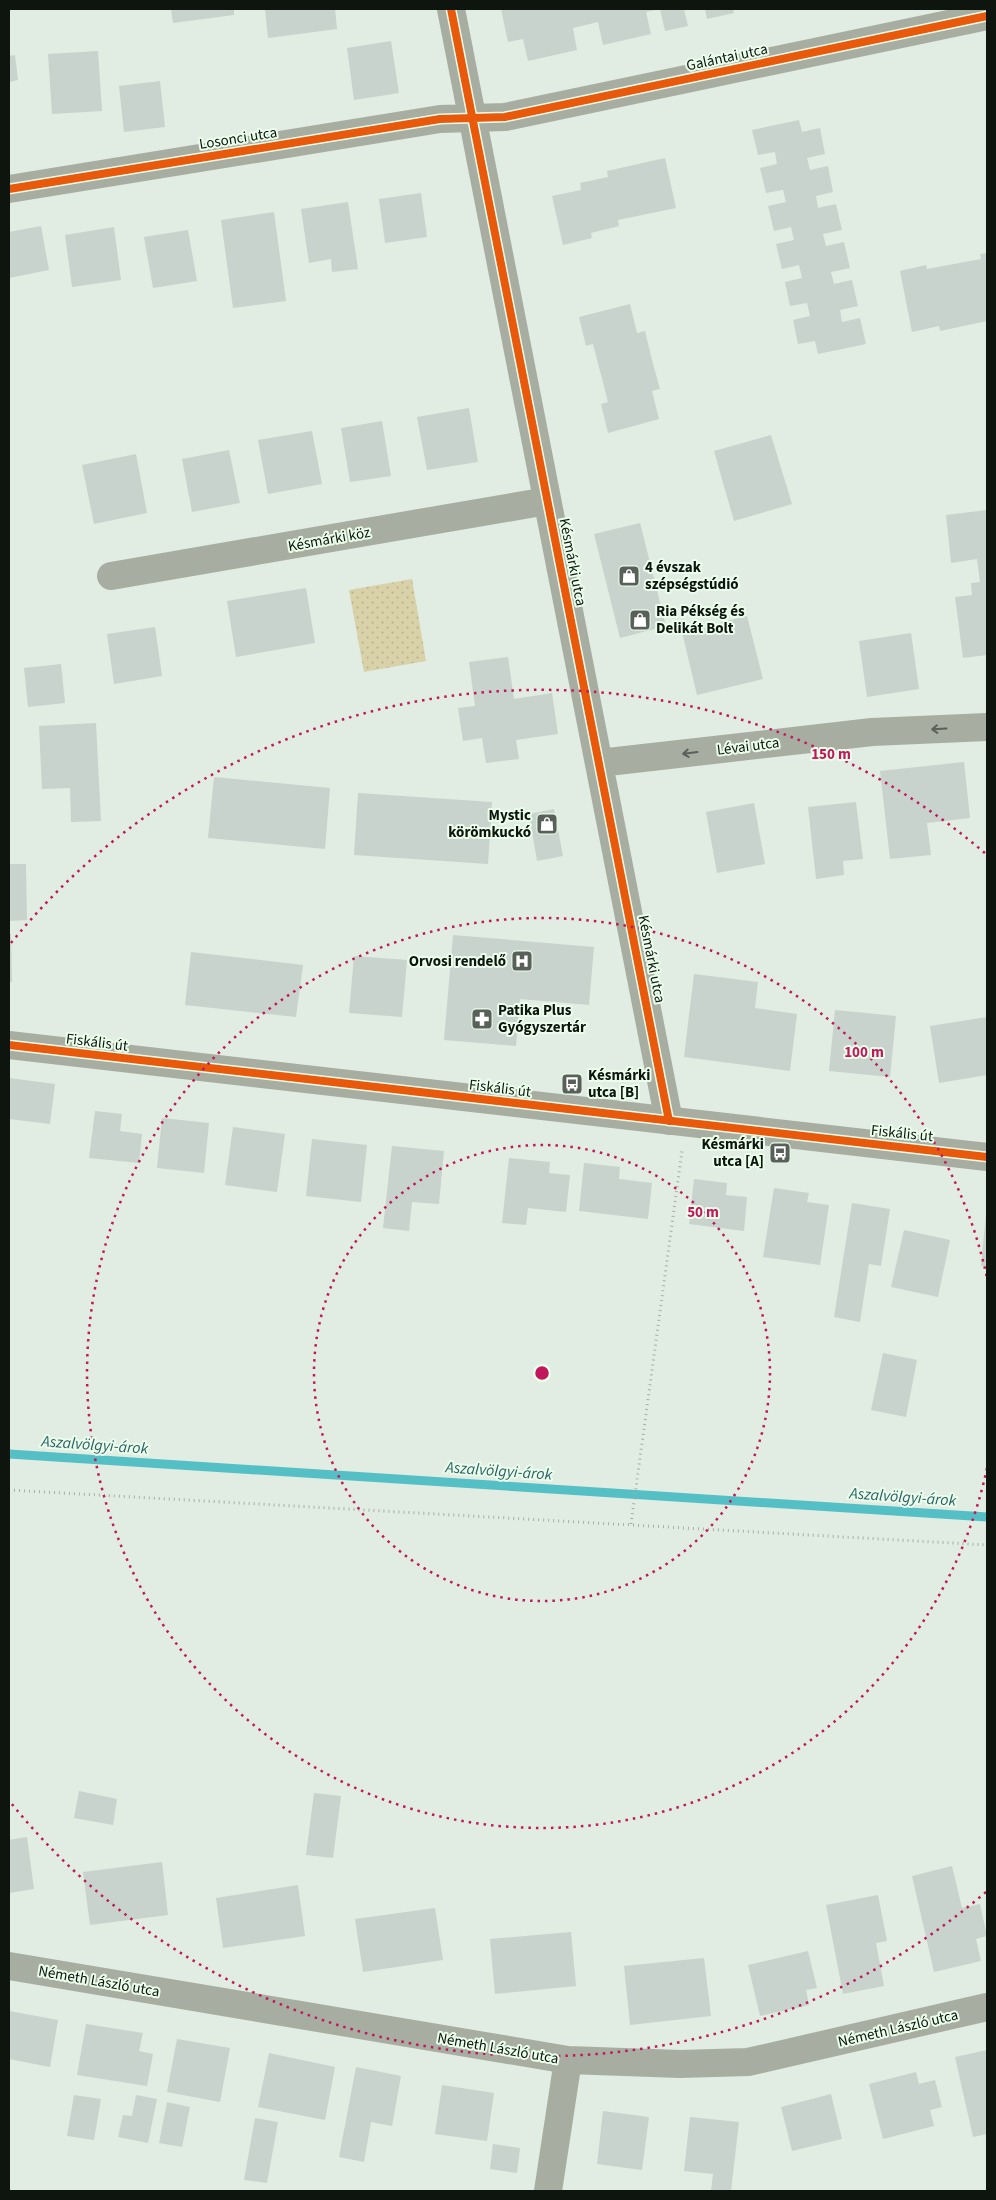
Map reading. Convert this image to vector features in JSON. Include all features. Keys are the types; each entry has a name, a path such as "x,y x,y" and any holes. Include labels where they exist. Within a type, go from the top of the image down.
{"street":[{"name":"Késmárki utca","path":"451,9 599,763 678,1122"},
{"name":"Galántai utca","path":"471,118 505,117 987,16"},
{"name":"Losonci utca","path":"9,189 440,119 471,118"},
{"name":"Késmárki köz","path":"111,576 547,501"},
{"name":"Lévai utca","path":"599,763 872,732 987,726"},
{"name":"Fiskális út","path":"9,1045 987,1157"},
{"name":"Németh László utca","path":"9,1966 568,2060 680,2064 748,2062 987,2007"},
{"path":"548,2191 568,2060"}],"path":[{"path":"631,1524 638,1478 678,1122"},
{"path":"9,1490 987,1545"}],"shaded area":[{"path":"412,579 426,661 364,672 349,590"}],"building":[{"path":"171,9 234,9 234,15 173,23"},
{"path":"265,9 335,9 337,29 268,38"},
{"path":"501,9 656,10 646,12 651,34 603,45 598,22 573,28 577,50 528,61 523,39 508,42"},
{"path":"660,9 684,9 688,26 665,31"},
{"path":"705,9 733,9 734,13 707,19"},
{"path":"391,41 399,93 354,100 347,48"},
{"path":"98,51 102,111 52,114 48,54"},
{"path":"15,55 18,80 9,82 9,56"},
{"path":"160,81 165,127 124,132 119,86"},
{"path":"799,120 802,132 820,128 825,154 807,158 810,170 828,166 833,192 816,196 818,208 836,204 842,230 823,234 826,246 844,242 850,268 831,272 834,284 852,280 858,306 840,310 842,322 860,318 866,344 818,354 815,341 798,344 793,320 810,316 807,303 790,306 785,282 802,278 799,265 782,269 776,244 794,240 791,227 774,231 768,206 786,202 783,190 766,193 760,168 777,164 775,152 758,155 752,130"},
{"path":"665,158 676,208 618,220 619,226 591,233 592,238 563,245 552,196 581,190 580,183 608,177 607,171"},
{"path":"421,193 427,237 385,243 379,199"},
{"path":"348,202 358,269 332,272 331,259 309,263 301,209"},
{"path":"274,212 286,301 233,308 221,220"},
{"path":"41,226 49,270 9,278 9,232"},
{"path":"114,227 121,280 72,287 65,235"},
{"path":"188,230 197,281 153,288 144,237"},
{"path":"987,253 987,321 940,331 939,326 912,332 900,271 926,265 927,269 981,259 980,254"},
{"path":"630,304 637,333 645,331 660,389 652,391 659,419 608,433 601,404 608,402 593,344 586,346 579,317"},
{"path":"469,408 478,462 427,470 417,417"},
{"path":"382,421 391,476 350,482 341,428"},
{"path":"312,431 322,484 268,494 258,440"},
{"path":"771,435 792,504 734,521 714,451"},
{"path":"229,450 240,503 192,512 182,459"},
{"path":"136,454 147,513 94,524 82,465"},
{"path":"987,510 987,655 963,658 955,597 972,595 971,583 980,582 977,559 951,563 946,515"},
{"path":"640,523 666,626 620,638 594,534"},
{"path":"306,588 315,643 236,657 227,601"},
{"path":"747,616 763,679 697,695 682,632"},
{"path":"155,627 162,676 114,684 107,634"},
{"path":"911,633 919,689 867,697 859,641"},
{"path":"508,657 514,699 552,693 558,734 516,740 519,759 486,763 482,738 463,741 458,708 475,706 469,662"},
{"path":"61,664 65,703 28,707 24,668"},
{"path":"96,723 101,821 71,822 70,788 42,789 39,726"},
{"path":"964,762 970,818 927,823 931,855 890,859 880,771"},
{"path":"214,777 330,788 325,849 208,838"},
{"path":"358,793 492,802 488,864 354,855"},
{"path":"856,802 863,859 843,861 844,875 816,879 808,807"},
{"path":"754,803 765,864 717,873 706,812"},
{"path":"554,809 563,856 537,861 529,814"},
{"path":"9,864 26,864 27,920 9,921"},
{"path":"9,934 11,934 12,982 9,982"},
{"path":"453,935 594,947 589,1005 520,999 516,1046 444,1040"},
{"path":"191,952 303,965 296,1017 185,1005"},
{"path":"354,956 407,960 402,1017 349,1013"},
{"path":"694,974 758,982 755,1008 797,1014 790,1071 684,1057"},
{"path":"835,1010 896,1016 890,1077 829,1071"},
{"path":"987,1017 987,1075 939,1083 930,1026"},
{"path":"9,1078 55,1084 50,1124 9,1119"},
{"path":"95,1111 122,1114 120,1131 142,1134 139,1163 89,1158"},
{"path":"162,1118 209,1123 204,1173 157,1168"},
{"path":"233,1127 285,1134 277,1192 225,1185"},
{"path":"312,1139 367,1145 361,1202 306,1196"},
{"path":"392,1146 444,1151 439,1204 412,1202 409,1231 383,1228"},
{"path":"509,1158 550,1162 549,1173 570,1175 566,1212 528,1208 526,1225 502,1223"},
{"path":"584,1163 620,1167 619,1179 652,1183 648,1219 579,1211"},
{"path":"694,1179 727,1183 726,1195 747,1197 744,1231 689,1224"},
{"path":"774,1188 809,1193 807,1202 829,1205 820,1265 763,1257"},
{"path":"852,1203 890,1209 881,1266 869,1264 860,1322 834,1317"},
{"path":"986,1213 987,1266 981,1266"},
{"path":"904,1230 950,1240 938,1297 891,1287"},
{"path":"883,1353 917,1360 906,1417 871,1410"},
{"path":"79,1791 117,1799 113,1825 74,1818"},
{"path":"314,1793 341,1796 333,1858 306,1855"},
{"path":"27,1837 34,1889 9,1893 9,1840"},
{"path":"162,1862 168,1915 90,1925 83,1872"},
{"path":"952,1866 962,1908 980,1904 987,1936 976,1939 981,1961 934,1972 912,1876"},
{"path":"298,1885 305,1936 223,1948 216,1898"},
{"path":"878,1895 887,1941 876,1943 884,1986 843,1994 826,1905"},
{"path":"435,1908 443,1960 363,1972 355,1919"},
{"path":"571,1932 576,1986 495,1994 490,1939"},
{"path":"808,1951 817,1988 806,1990 809,2005 760,2016 748,1965"},
{"path":"704,1958 711,2016 630,2025 624,1966"},
{"path":"9,2011 58,2020 50,2067 9,2059"},
{"path":"86,2024 143,2033 139,2051 153,2054 147,2086 77,2075"},
{"path":"177,2039 230,2048 220,2102 167,2092"},
{"path":"987,2050 987,2134 973,2137 955,2057"},
{"path":"269,2053 335,2067 325,2120 258,2107"},
{"path":"356,2067 401,2076 392,2126 371,2122 364,2162 339,2157"},
{"path":"916,2072 919,2084 935,2080 942,2107 930,2110 934,2126 883,2139 869,2084"},
{"path":"442,2085 494,2093 487,2141 435,2134"},
{"path":"831,2094 842,2139 792,2151 781,2107"},
{"path":"74,2095 101,2099 94,2140 67,2136"},
{"path":"136,2095 157,2099 148,2143 118,2137 123,2115 132,2116"},
{"path":"167,2102 190,2107 182,2147 159,2143"},
{"path":"603,2111 649,2117 642,2170 597,2164"},
{"path":"690,2117 739,2122 731,2191 711,2191 713,2174 684,2171"},
{"path":"255,2118 278,2122 267,2183 244,2180"},
{"path":"493,2144 520,2148 517,2173 490,2169"}],"waterway":[{"name":"Aszalvölgyi-árok","path":"9,1454 987,1517"}],"cycle path":[{"path":"451,9 669,1121"},
{"path":"9,189 440,119 505,117 987,16"},
{"path":"9,1045 987,1157"}],"place":[{"name":"4 évszak szépségstúdió","path":"629,576"},
{"name":"Ria Pékség és Delikát Bolt","path":"640,620"},
{"name":"Mystic körömkuckó","path":"547,824"},
{"name":"Orvosi rendelő","path":"522,961"},
{"name":"Patika Plus Gyógyszertár","path":"482,1019"},
{"name":"Késmárki utca [B]","path":"572,1084"},
{"name":"Késmárki utca [A]","path":"780,1153"}]}
